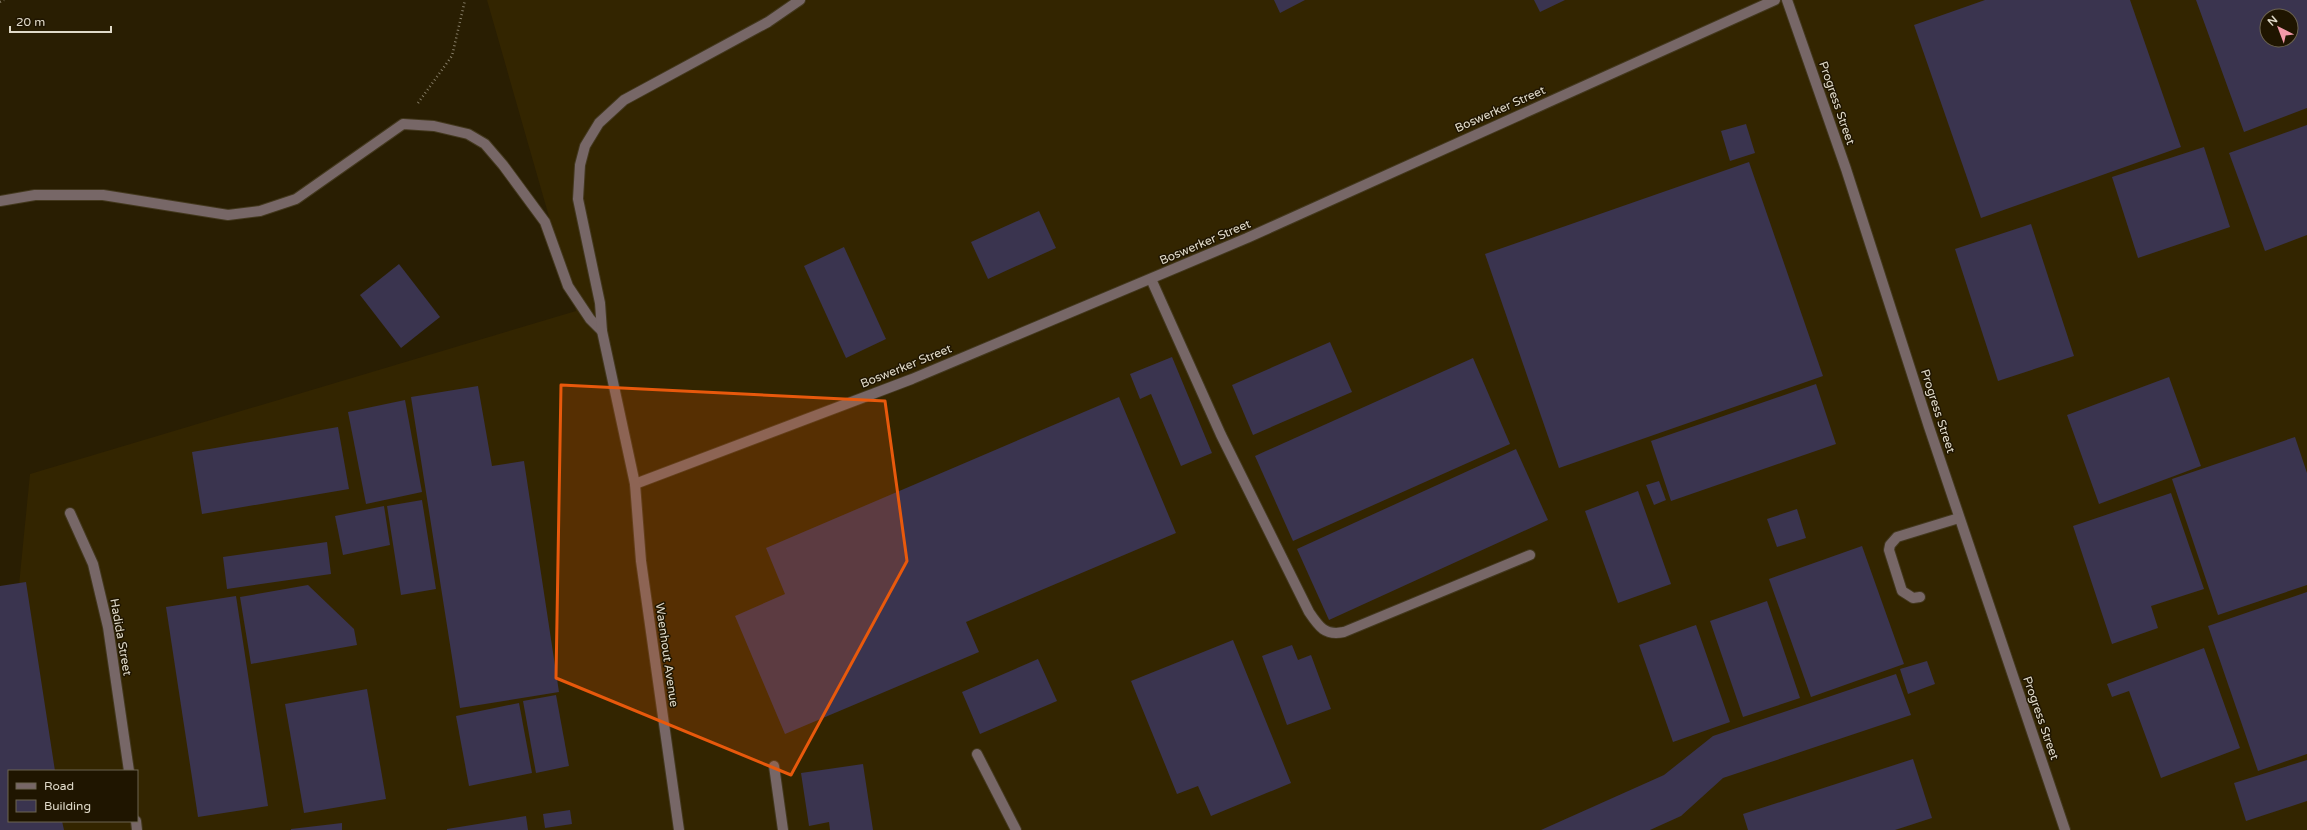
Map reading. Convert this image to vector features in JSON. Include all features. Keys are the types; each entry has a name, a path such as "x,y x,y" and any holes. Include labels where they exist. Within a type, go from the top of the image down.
{"street":[{"name":"Waenhout Avenue","path":"679,830 641,561 635,484 602,330 600,303 578,199 580,165 585,146 599,123 624,100 768,22 800,0"},
{"name":"Boswerker Street","path":"635,484 912,379 1151,279 1247,238 1775,0"},
{"name":"Progress Street","path":"1787,0 1846,169 1960,518 2065,830"},
{"path":"0,201 34,195 103,195 228,215 260,211 296,199 403,124 434,126 468,134 485,144 520,187 545,222 568,286 590,319 602,330"},
{"path":"1151,279 1221,435 1309,612 1324,630 1333,634 1344,632 1530,555"},
{"name":"Hadida Street","path":"70,513 93,564 108,627 129,770"},
{"path":"1920,597 1913,598 1902,591 1889,550 1890,545 1897,537 1960,518"},
{"path":"976,754 1016,830"},
{"path":"774,766 783,830"}],"path":[{"path":"0,2 4,0"},
{"path":"403,124 452,56 465,0"}],"highlighted area":[{"path":"561,385 885,401 907,561 791,775 556,678"}],"shaded area":[{"path":"487,0 2307,0 2307,830 0,830 0,777 30,474 576,311"}],"building":[{"path":"1274,0 1305,0 1280,13"},
{"path":"1534,0 1565,0 1540,12"},
{"path":"1985,0 2130,0 2181,147 1981,218 1914,25"},
{"path":"2196,0 2307,0 2307,108 2244,132"},
{"path":"1746,124 1755,153 1730,161 1721,131"},
{"path":"2307,125 2307,235 2265,251 2229,153"},
{"path":"2204,147 2230,227 2138,258 2112,177"},
{"path":"1749,162 1823,376 1559,468 1485,254"},
{"path":"1039,211 1056,248 988,279 971,242"},
{"path":"2031,224 2074,356 1998,381 1955,249"},
{"path":"844,247 886,339 846,358 804,266"},
{"path":"399,264 440,317 401,348 360,295"},
{"path":"1330,342 1352,392 1253,435 1232,385"},
{"path":"1172,357 1212,453 1181,466 1151,394 1140,399 1130,374"},
{"path":"1473,358 1510,444 1293,541 1255,456"},
{"path":"2169,377 2201,466 2099,504 2067,415"},
{"path":"1816,384 1836,444 1671,501 1651,441"},
{"path":"478,386 492,466 524,461 559,692 460,708 411,397"},
{"path":"1119,397 1176,533 966,622 979,652 785,734 735,616 785,594 766,548"},
{"path":"405,400 422,492 366,504 348,412"},
{"path":"338,427 349,489 202,514 192,452"},
{"path":"2295,437 2307,473 2307,585 2218,615 2172,479"},
{"path":"1516,449 1548,520 1329,620 1297,549"},
{"path":"1659,481 1666,500 1654,505 1646,485"},
{"path":"1638,491 1671,584 1618,603 1585,511"},
{"path":"2171,493 2204,589 2151,606 2158,628 2112,644 2073,526"},
{"path":"422,500 436,589 401,595 387,506"},
{"path":"384,506 390,545 343,555 335,516"},
{"path":"1797,509 1806,538 1777,547 1767,519"},
{"path":"327,542 331,574 227,589 223,557"},
{"path":"1862,546 1904,664 1811,697 1769,579"},
{"path":"26,582 55,770 8,770 8,822 62,822 64,830 0,830 0,586"},
{"path":"308,585 354,629 357,645 251,664 240,597"},
{"path":"2307,592 2307,754 2258,771 2208,626"},
{"path":"236,596 268,806 198,817 166,607"},
{"path":"1767,601 1800,698 1743,717 1710,621"},
{"path":"1696,625 1730,722 1673,742 1639,645"},
{"path":"1233,640 1291,783 1211,816 1198,786 1177,794 1131,681"},
{"path":"1292,645 1298,660 1311,655 1331,709 1287,725 1262,656"},
{"path":"2204,648 2240,748 2161,778 2129,691 2112,697 2107,684"},
{"path":"1038,659 1057,701 980,734 962,692"},
{"path":"1927,661 1935,684 1908,694 1900,669"},
{"path":"1896,674 1911,715 1723,778 1681,816 1650,830 1541,830 1664,775 1713,736"},
{"path":"367,689 386,799 304,813 285,704"},
{"path":"556,695 569,766 536,773 523,701"},
{"path":"519,703 532,773 469,786 456,716"},
{"path":"1913,759 1932,818 1895,830 1748,830 1743,814"},
{"path":"2307,760 2307,801 2246,821 2234,783"},
{"path":"863,764 873,830 830,830 829,822 809,826 801,773"},
{"path":"570,810 572,824 545,828 543,814"},
{"path":"526,816 528,830 447,830 447,829"},
{"path":"342,823 342,830 291,830 291,829"}]}
